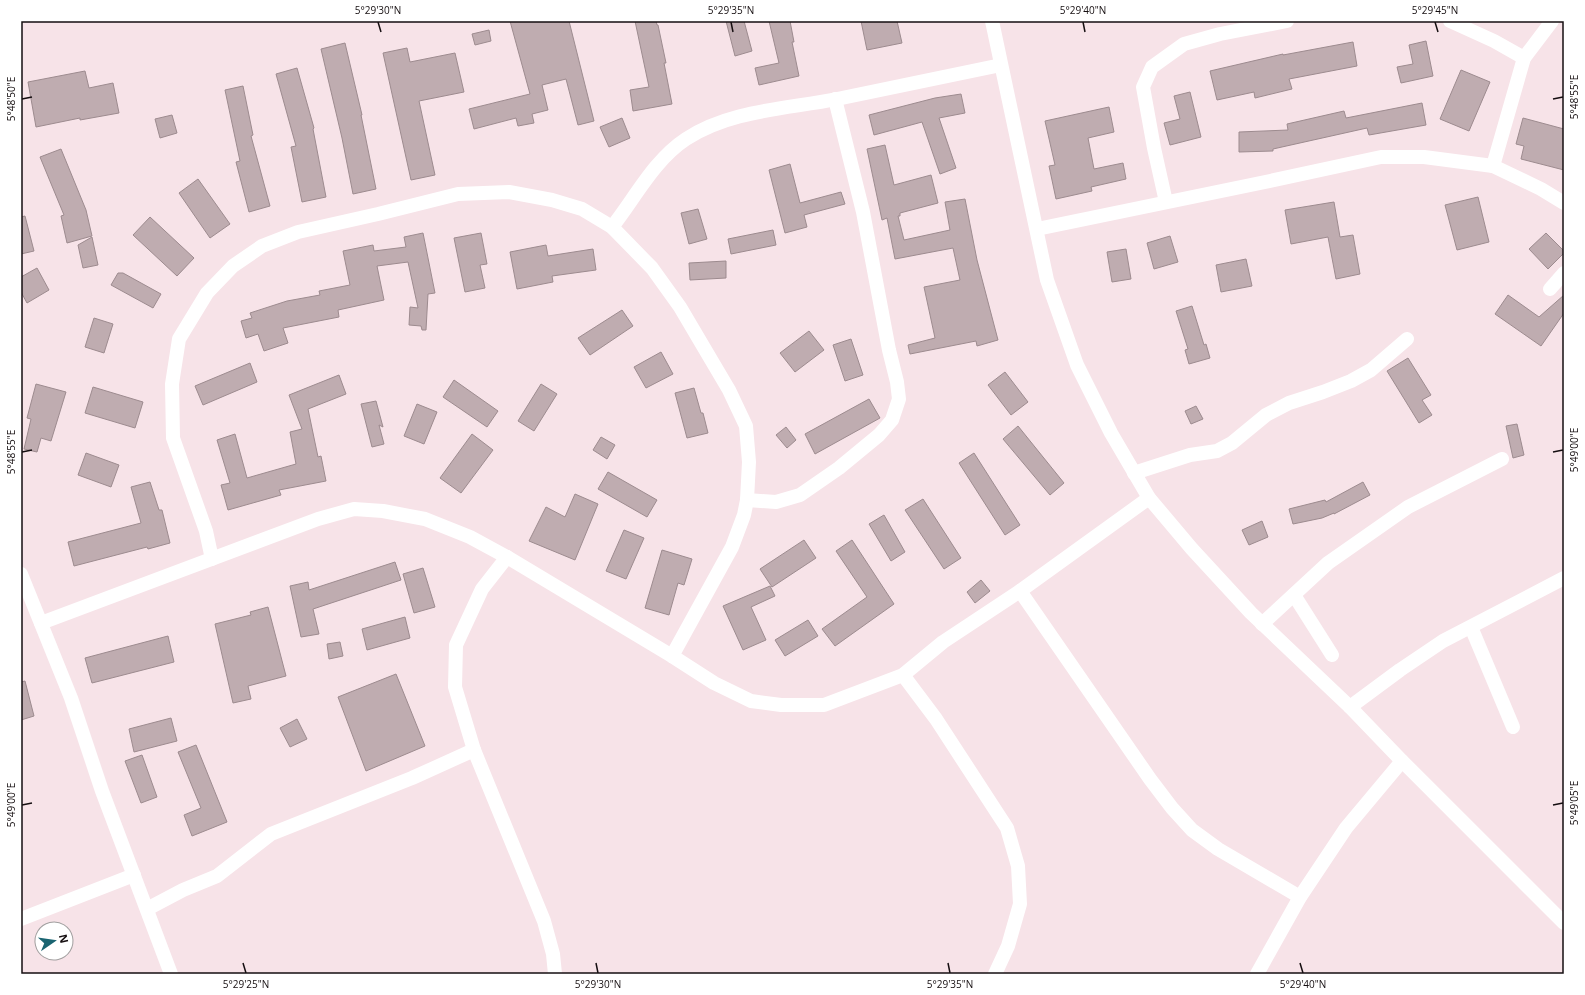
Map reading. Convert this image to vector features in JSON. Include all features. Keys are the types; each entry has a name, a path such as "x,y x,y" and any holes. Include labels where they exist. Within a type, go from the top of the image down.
{"street":[{"path":"992,21 1048,280 1078,365 1111,433 1149,498 1192,550 1262,624 1350,707 1564,923"},
{"path":"1166,202 1143,87 1152,67 1184,44 1220,34 1287,21"},
{"path":"1450,21 1494,41 1524,58"},
{"path":"1493,166 1524,58 1552,21"},
{"path":"612,228 658,163 685,140 710,125 766,111 836,99 1001,65"},
{"path":"747,500 776,502 800,495 839,468 879,435 892,420 899,399 897,382 889,350 863,212 836,99"},
{"path":"1037,229 1381,157 1424,156 1493,166 1541,189 1564,203"},
{"path":"212,559 206,531 173,438 172,384 179,339 207,294 233,266 262,246 298,232 458,194 509,192 552,200 582,210 612,228 652,268 680,307 729,390 746,426 749,462 747,500 744,515 732,547 672,656"},
{"path":"1550,289 1564,273"},
{"path":"1134,473 1190,455 1216,451 1232,443 1266,415 1290,403 1351,381 1371,370 1407,339"},
{"path":"1262,624 1328,563 1408,507 1502,459"},
{"path":"41,623 318,519 354,509 383,511 425,519 470,537 508,557 714,683 751,701 781,705 824,705 903,674 943,642 1020,591 1149,498"},
{"path":"508,557 482,589 456,645 455,688 474,750 544,921 553,954 555,974"},
{"path":"21,574 71,698 102,791 171,974"},
{"path":"1350,707 1406,666 1443,642 1564,578"},
{"path":"1020,591 1150,778 1172,808 1192,830 1218,849 1300,897"},
{"path":"1294,595 1332,655"},
{"path":"1471,627 1513,727"},
{"path":"903,674 936,719 1006,828 1018,866 1020,904 1008,946 995,974"},
{"path":"147,909 183,890 217,876 271,834 412,778 474,750"},
{"path":"1257,974 1300,897 1346,828 1402,761"},
{"path":"21,919 134,875"}],"building":[{"path":"510,21 569,21 594,121 578,125 566,79 542,85 548,110 532,114 534,123 518,126 516,118 474,129 469,109 530,94"},
{"path":"635,21 656,21 658,25 666,63 664,63 672,104 633,111 630,90 649,87"},
{"path":"726,21 744,21 752,51 735,56"},
{"path":"769,21 790,21 794,42 792,42 799,76 759,85 755,68 779,63"},
{"path":"861,21 897,21 902,43 867,50"},
{"path":"489,30 491,41 475,45 472,34"},
{"path":"1426,41 1433,76 1401,83 1397,67 1413,64 1409,45"},
{"path":"1353,42 1357,66 1289,79 1292,89 1255,98 1254,92 1217,100 1210,71 1283,54"},
{"path":"345,43 362,115 376,189 353,194 342,138 321,49"},
{"path":"407,48 410,62 455,53 464,92 419,101 435,175 411,180 383,53"},
{"path":"297,68 314,128 326,197 302,202 291,147 296,146 276,74"},
{"path":"1461,70 1490,82 1469,131 1440,119"},
{"path":"85,71 89,88 113,83 119,113 80,120 80,118 36,127 28,82"},
{"path":"243,86 253,135 251,136 270,206 249,212 236,162 240,161 225,90"},
{"path":"1190,92 1201,137 1170,145 1164,123 1180,119 1174,96"},
{"path":"961,94 965,113 939,118 956,168 940,174 922,122 874,135 869,115 935,98"},
{"path":"1422,103 1426,125 1369,135 1367,128 1273,149 1273,151 1239,152 1239,132 1288,130 1287,124 1344,111 1346,118"},
{"path":"1109,107 1114,132 1088,138 1094,169 1123,163 1126,179 1091,187 1092,191 1056,199 1049,166 1055,165 1045,121"},
{"path":"172,115 177,133 160,138 155,119"},
{"path":"622,118 630,138 609,147 600,127"},
{"path":"1523,118 1564,129 1564,170 1521,159 1524,146 1516,144"},
{"path":"885,145 894,185 931,175 938,203 900,213 900,216 898,216 904,240 950,230 945,202 965,199 977,260 998,340 977,346 976,341 910,354 908,345 935,338 924,287 960,280 953,248 895,259 887,218 882,220 867,149"},
{"path":"61,149 86,210 92,236 67,243 61,216 64,215 40,157"},
{"path":"790,164 800,203 841,192 845,204 804,215 807,227 785,233 769,170"},
{"path":"198,179 230,224 210,238 179,193"},
{"path":"1478,197 1489,242 1457,250 1445,205"},
{"path":"1334,202 1340,237 1353,235 1360,274 1336,279 1328,237 1291,244 1285,210"},
{"path":"698,209 707,239 689,244 681,213"},
{"path":"25,216 34,251 21,254 21,217"},
{"path":"150,217 194,258 177,276 133,235"},
{"path":"773,230 776,245 731,254 728,239"},
{"path":"423,233 435,293 428,294 426,330 422,330 421,326 409,325 410,307 418,308 408,262 377,266 384,300 338,310 339,317 283,328 288,343 264,351 258,334 246,338 241,321 252,318 250,313 287,301 320,295 319,291 350,285 343,251 373,245 374,251 406,247 404,237"},
{"path":"481,233 487,264 480,265 485,288 465,292 454,238"},
{"path":"1546,233 1564,251 1564,253 1548,269 1529,249"},
{"path":"1170,236 1178,262 1154,269 1147,243"},
{"path":"92,237 98,265 83,268 78,245"},
{"path":"546,245 548,256 593,249 596,270 552,276 553,282 517,289 510,252"},
{"path":"1126,249 1131,279 1112,282 1107,252"},
{"path":"1246,259 1252,286 1221,292 1216,265"},
{"path":"726,261 726,278 690,280 689,263"},
{"path":"37,268 49,290 27,303 21,292 21,277"},
{"path":"118,273 123,273 161,294 153,308 111,285"},
{"path":"1508,295 1539,317 1564,295 1564,313 1541,346 1495,314"},
{"path":"1192,306 1204,345 1206,344 1210,358 1189,364 1185,350 1188,349 1176,311"},
{"path":"622,310 633,326 590,355 578,338"},
{"path":"94,318 113,324 104,353 85,347"},
{"path":"809,331 824,350 795,372 780,353"},
{"path":"851,339 863,375 845,381 833,345"},
{"path":"661,352 673,374 646,388 634,367"},
{"path":"1408,358 1431,395 1422,400 1432,415 1419,423 1387,371"},
{"path":"250,363 257,382 203,405 195,386"},
{"path":"1005,372 1028,402 1011,415 988,385"},
{"path":"339,375 346,394 308,409 318,457 321,456 326,481 279,490 281,495 228,510 221,485 230,483 217,440 235,434 247,478 296,464 290,432 302,429 289,395"},
{"path":"454,380 498,411 487,427 443,397"},
{"path":"36,384 66,392 51,441 41,438 37,452 24,449 31,419 27,418"},
{"path":"541,384 557,394 534,431 518,421"},
{"path":"93,387 143,402 135,428 85,413"},
{"path":"694,388 708,433 687,438 675,393"},
{"path":"869,399 880,418 815,454 805,434"},
{"path":"376,401 383,427 379,425 384,444 372,447 361,404"},
{"path":"417,404 437,412 424,444 404,436"},
{"path":"1196,406 1203,419 1191,424 1185,411"},
{"path":"1517,424 1524,455 1513,458 1506,426"},
{"path":"1018,426 1064,483 1050,495 1003,439"},
{"path":"786,427 796,440 787,448 776,435"},
{"path":"472,434 493,450 461,493 440,478"},
{"path":"601,437 615,445 607,459 593,450"},
{"path":"86,453 119,465 111,487 78,475"},
{"path":"974,453 1020,525 1005,535 959,463"},
{"path":"608,472 657,500 647,517 598,489"},
{"path":"150,482 159,510 162,510 170,543 148,549 147,547 74,566 68,542 141,523 131,487"},
{"path":"1363,482 1370,495 1334,514 1293,524 1289,509 1325,500 1326,502"},
{"path":"575,494 598,504 575,560 529,541 546,507 565,517"},
{"path":"923,499 961,558 944,569 905,510"},
{"path":"884,515 905,552 891,561 869,524"},
{"path":"1262,521 1268,537 1249,545 1242,530"},
{"path":"624,530 644,538 626,579 606,571"},
{"path":"804,540 816,558 772,587 760,569"},
{"path":"852,540 894,604 835,646 822,629 867,597 836,551"},
{"path":"662,550 692,559 684,585 678,583 669,615 645,608"},
{"path":"395,562 401,580 313,609 319,634 301,637 290,586 308,582 309,590"},
{"path":"423,568 435,607 414,613 403,574"},
{"path":"981,580 990,591 975,603 967,592"},
{"path":"770,586 775,596 751,607 766,640 743,650 723,606"},
{"path":"268,607 286,676 248,686 251,699 233,703 215,624 251,615 250,612"},
{"path":"405,617 410,638 367,650 362,629"},
{"path":"808,620 818,636 785,656 775,640"},
{"path":"168,636 174,662 92,683 85,658"},
{"path":"340,642 343,656 329,659 327,644"},
{"path":"396,674 425,746 366,771 338,697"},
{"path":"25,681 34,716 21,720 21,682"},
{"path":"171,718 177,741 134,752 129,729"},
{"path":"297,719 307,739 290,747 280,728"},
{"path":"196,745 227,822 192,836 184,815 201,808 178,752"},
{"path":"142,755 157,797 141,803 125,761"}]}
